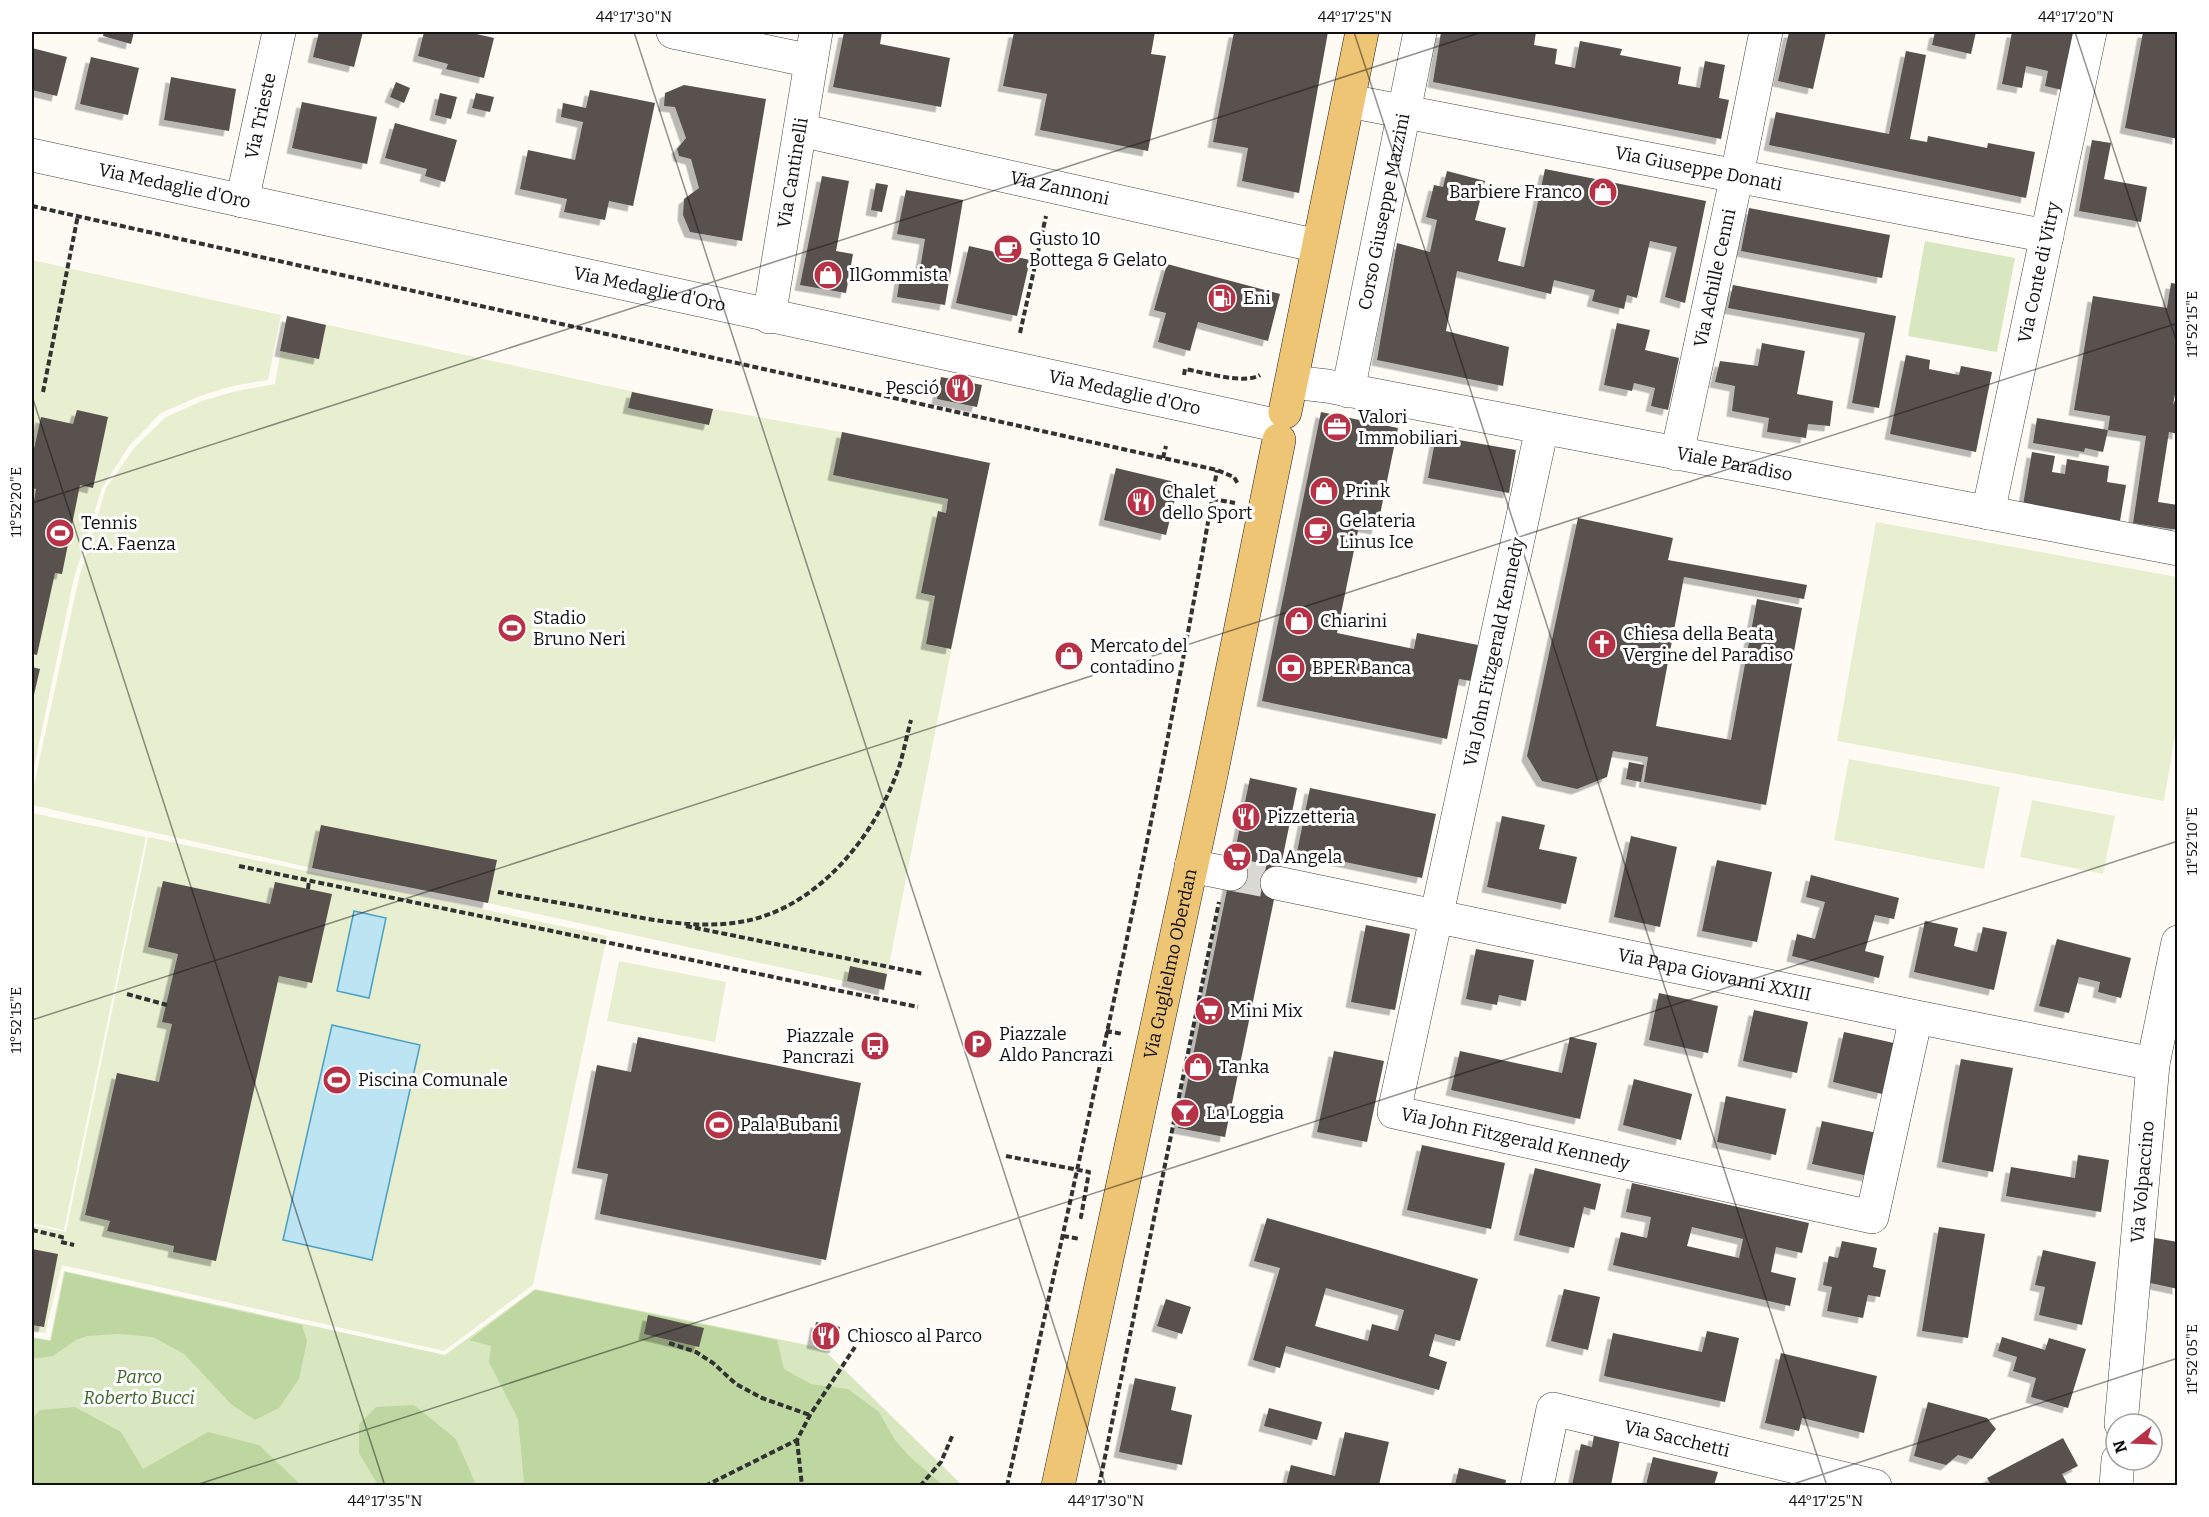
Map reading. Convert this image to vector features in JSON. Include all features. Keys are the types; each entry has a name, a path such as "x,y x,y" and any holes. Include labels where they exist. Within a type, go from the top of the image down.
{"main road":[{"path":"1277,406 1318,246 1362,32"},
{"name":"Via Guglielmo Oberdan","path":"1058,1485 1191,866 1277,406"}],"street":[{"name":"Via Trieste","path":"242,201 279,32"},
{"path":"673,32 813,46"},
{"name":"Corso Giuseppe Mazzini","path":"1348,391 1420,32"},
{"name":"Via Achille Cenni","path":"1677,454 1766,32"},
{"name":"Via Conte di Vitry","path":"1988,513 2090,32"},
{"name":"Via Cantinelli","path":"769,317 813,46"},
{"name":"Via Giuseppe Donati","path":"1349,101 2047,236"},
{"name":"Via Zannoni","path":"800,130 1318,246"},
{"name":"Via Medaglie d'Oro","path":"32,155 769,317 1277,406"},
{"name":"Viale Paradiso","path":"1277,406 1348,391 2178,549"},
{"name":"Via John Fitzgerald Kennedy","path":"1542,428 1394,1112 1872,1217 1916,1017"},
{"path":"1191,866 1226,883"},
{"name":"Via Papa Giovanni XXIII","path":"1277,883 1916,1017 2153,1064"},
{"name":"Via Volpaccino","path":"2122,1412 2153,1064 2178,942"},
{"name":"Via Sacchetti","path":"1536,1485 1554,1409 1875,1485"}],"path":[{"path":"1020,333 1052,187"},
{"path":"32,206 1217,470 1234,477 1239,487"},
{"path":"43,392 78,215"},
{"path":"1185,369 1243,379 1256,377 1277,406"},
{"path":"1163,458 1166,446"},
{"path":"1007,1485 1063,1236 1161,771 1217,470"},
{"path":"1212,499 1236,503 1238,495"},
{"path":"677,924 734,923 777,912 816,888 849,855 878,814 899,765 911,720"},
{"path":"239,866 918,1007"},
{"path":"308,889 309,881"},
{"path":"1099,1485 1226,883"},
{"path":"498,892 677,924 924,974"},
{"path":"127,994 167,1005"},
{"path":"1106,1031 1125,1035"},
{"path":"1006,1156 1089,1173 1081,1217"},
{"path":"32,1230 62,1237 61,1242 74,1245"},
{"path":"1063,1236 1082,1239"},
{"path":"669,1343 696,1352 713,1363 736,1384 762,1398 810,1415"},
{"path":"801,1485 797,1440 810,1415 855,1347"},
{"path":"920,1485 941,1462 953,1434"},
{"path":"705,1485 797,1440"}],"green space":[{"path":"1925,241 2015,258 1997,352 1908,336"},
{"name":"Tennis C.A. Faenza","path":"32,260 281,315 268,380 232,386 200,396 161,413 129,446 102,488 74,578 32,777"},
{"name":"Stadio Bruno Neri","path":"287,316 713,409 842,432 833,475 948,499 946,513 939,511 921,593 961,601 884,990 488,903 312,868 32,805 32,794 79,578 106,488 135,447 166,417 202,401 236,391 275,384"},
{"path":"1876,522 2177,577 2177,724 2164,801 1837,741"},
{"path":"1849,759 2000,787 1984,869 1834,840"},
{"path":"2032,800 2115,816 2103,874 2020,857"},
{"path":"32,813 146,837 64,1230 32,1223"},
{"name":"Piscina Comunale","path":"148,837 607,936 533,1285 444,1351 62,1265 45,1333 32,1330 32,1225 66,1232"},
{"path":"619,961 726,982 715,1042 607,1021"},
{"name":"Parco Roberto Bucci","path":"64,1271 445,1355 535,1289 822,1348 962,1485 32,1486 32,1337 50,1340"},
{"path":"65,1272 302,1325 307,1341 299,1379 279,1408 255,1420 232,1405 184,1354 153,1337 119,1334 87,1336 76,1340 53,1356 32,1359 32,1338 51,1341"},
{"path":"535,1290 777,1340 784,1369 811,1384 848,1389 879,1412 895,1440 910,1457 943,1485 514,1485 524,1482 518,1419 489,1362 491,1346 469,1340"},
{"path":"414,1405 456,1439 476,1485 378,1485 359,1453 359,1424 376,1407"},
{"path":"75,1407 121,1432 143,1469 208,1432 259,1445 301,1485 32,1485 32,1419 40,1410"}],"water":[{"path":"354,911 386,918 369,998 337,991"},
{"path":"332,1025 420,1045 372,1260 283,1240"}],"building":[{"path":"104,32 134,32 131,44 103,36"},
{"path":"319,32 363,32 354,67 313,57"},
{"path":"424,32 468,32 494,38 484,78 446,69 448,64 418,56"},
{"path":"844,32 882,32 880,44 950,58 941,107 833,87"},
{"path":"1014,32 1155,32 1151,54 1166,56 1148,151 1040,130 1047,94 1003,86"},
{"path":"1234,32 1328,32 1299,193 1242,181 1248,148 1213,142"},
{"path":"1441,32 1536,32 1534,45 1557,49 1555,64 1575,68 1580,41 1622,49 1620,55 1681,67 1678,84 1700,88 1705,61 1725,65 1719,98 1729,100 1721,139 1433,82"},
{"path":"1789,32 1826,32 1813,89 1778,81"},
{"path":"1935,32 1976,32 1971,54 1932,45"},
{"path":"2012,32 2074,32 2062,90 2045,86 2048,71 2026,66 2022,88 2002,84"},
{"path":"2143,32 2178,32 2178,139 2125,128"},
{"path":"32,48 67,57 57,96 32,90"},
{"path":"1906,51 1926,55 1910,139 1927,142 1928,136 1987,148 1988,143 2035,152 2026,198 1769,145 1776,112 1889,134"},
{"path":"91,57 139,68 128,115 80,104"},
{"path":"171,77 236,89 229,131 164,120"},
{"path":"396,82 410,88 404,103 390,97"},
{"path":"684,85 766,99 742,241 690,232 683,215 684,199 699,188 691,159 679,156 677,149 686,138 675,107 664,106 665,93"},
{"path":"590,90 655,103 633,206 609,201 605,220 564,212 567,199 520,189 528,150 575,160 583,122 561,117 563,103 586,108"},
{"path":"440,93 457,97 451,119 435,115"},
{"path":"476,93 494,97 490,112 472,108"},
{"path":"302,102 377,117 367,164 292,148"},
{"path":"395,123 457,140 445,182 425,176 427,169 385,158"},
{"path":"2092,140 2111,143 2104,179 2147,187 2141,222 2079,211"},
{"path":"1545,169 1706,201 1685,303 1665,297 1677,247 1650,241 1637,298 1627,295 1624,309 1592,301 1595,290 1554,280 1551,294 1457,271 1446,331 1509,347 1503,386 1377,360 1397,243 1430,252 1437,220 1426,217 1434,185 1443,187 1447,171 1485,181 1475,220 1506,228 1498,261 1524,267"},
{"path":"822,176 849,181 836,251 853,254 846,293 800,285"},
{"path":"876,183 888,185 882,212 871,210"},
{"path":"906,190 963,200 945,305 897,297 901,271 919,275 925,239 897,234"},
{"path":"1749,208 1890,235 1882,278 1741,251"},
{"path":"969,246 1030,260 1017,316 956,303"},
{"path":"1167,264 1280,294 1268,341 1198,322 1190,351 1158,342 1166,313 1154,310"},
{"path":"2171,283 2178,284 2178,379 2173,405 2178,392 2178,434 2169,432 2158,502 2178,505 2178,530 2133,523 2146,436 2108,430 2110,416 2074,410 2093,296 2167,308"},
{"path":"1733,285 1896,316 1879,408 1852,403 1865,333 1728,308"},
{"path":"287,316 326,325 319,359 280,351"},
{"path":"1617,323 1650,330 1645,350 1679,358 1668,410 1651,406 1655,388 1634,383 1632,391 1604,385"},
{"path":"1762,343 1805,351 1797,394 1833,401 1830,426 1808,424 1806,438 1767,432 1769,418 1732,411 1735,386 1715,382 1720,361 1758,366"},
{"path":"1906,355 1930,360 1929,369 1959,375 1961,366 1992,372 1976,452 1890,434"},
{"path":"941,377 982,385 977,407 937,399"},
{"path":"632,392 713,409 709,425 628,408"},
{"path":"77,410 108,417 93,488 80,485 62,574 55,573 37,655 32,654 32,512 36,489 32,488 32,458 41,417 73,424"},
{"path":"1321,412 1398,428 1377,529 1359,526 1337,633 1414,649 1417,633 1478,645 1471,681 1459,679 1447,739 1262,701"},
{"path":"2037,418 2108,430 2103,452 2085,448 2084,452 2033,443"},
{"path":"842,432 990,463 951,649 926,644 935,596 921,593 938,511 946,513 948,499 833,475"},
{"path":"1436,436 1516,450 1509,493 1428,478"},
{"path":"2032,452 2055,456 2052,472 2065,474 2067,459 2109,466 2107,482 2126,485 2120,521 2023,505"},
{"name":"Chalet dello Sport","path":"1116,468 1179,483 1166,535 1104,520"},
{"path":"1578,518 1673,538 1668,560 1807,585 1804,599 1684,577 1656,726 1731,740 1757,599 1802,608 1766,805 1644,782 1648,757 1613,751 1607,777 1577,789 1542,781 1527,756"},
{"path":"32,667 40,669 32,703"},
{"path":"1629,762 1644,765 1641,782 1626,779"},
{"path":"1250,778 1297,788 1225,1137 1178,1128"},
{"path":"1310,788 1436,814 1422,878 1297,852"},
{"path":"1502,816 1545,825 1539,849 1577,857 1566,904 1487,887"},
{"path":"321,825 497,860 488,903 312,868"},
{"path":"1631,836 1677,847 1660,927 1614,917"},
{"path":"1717,860 1772,872 1757,942 1702,931"},
{"path":"1811,875 1899,898 1894,919 1875,915 1865,951 1884,956 1879,978 1792,956 1797,934 1815,939 1825,902 1806,897"},
{"path":"163,881 270,904 275,882 332,894 312,983 279,976 216,1261 173,1252 174,1246 107,1231 110,1221 85,1215 117,1073 159,1082 172,1024 162,1022 178,954 148,947"},
{"path":"1925,921 1958,928 1954,946 1977,952 1983,927 2007,932 1994,990 1914,972"},
{"path":"1366,925 1410,934 1395,1010 1351,1002"},
{"path":"2057,939 2131,958 2121,998 2098,992 2100,982 2079,977 2069,1013 2039,1006"},
{"path":"1476,949 1534,960 1526,1001 1499,995 1497,1005 1466,999"},
{"path":"850,966 887,974 884,990 847,981"},
{"path":"1659,993 1718,1006 1708,1053 1649,1040"},
{"path":"1754,1010 1808,1022 1797,1073 1743,1061"},
{"path":"1844,1032 1894,1043 1882,1094 1833,1082"},
{"name":"Pala Bubani","path":"638,1037 861,1083 826,1260 600,1214 608,1174 577,1168 597,1065 631,1072"},
{"path":"1570,1037 1597,1043 1580,1119 1451,1090 1460,1051 1562,1073"},
{"path":"1334,1051 1384,1061 1367,1142 1317,1132"},
{"path":"1961,1059 2013,1068 1993,1172 1942,1162"},
{"path":"1634,1079 1692,1094 1681,1140 1623,1125"},
{"path":"1726,1096 1786,1109 1776,1155 1717,1142"},
{"path":"1822,1121 1877,1133 1868,1176 1812,1164"},
{"path":"1422,1145 1505,1163 1491,1229 1407,1210"},
{"path":"2078,1155 2109,1160 2101,1212 2006,1196 2011,1167 2075,1178"},
{"path":"1535,1168 1601,1184 1595,1210 1584,1207 1574,1248 1519,1235"},
{"path":"1632,1183 1809,1223 1802,1253 1776,1247 1771,1272 1796,1278 1790,1306 1613,1265 1621,1232 1647,1238 1651,1217 1626,1212","holes":["1692,1227 1743,1239 1739,1258 1687,1246"]},
{"path":"1267,1218 1478,1279 1460,1341 1435,1334 1429,1356 1447,1362 1439,1390 1286,1346 1280,1368 1253,1360 1280,1268 1254,1261","holes":["1326,1288 1404,1310 1398,1331 1372,1324 1368,1341 1315,1326"]},
{"path":"1939,1227 1985,1234 1968,1338 1922,1331"},
{"path":"2149,1237 2178,1242 2178,1289 2141,1281"},
{"path":"1842,1241 1877,1248 1873,1267 1886,1270 1880,1297 1868,1295 1863,1318 1827,1311 1832,1287 1823,1285 1829,1256 1838,1258"},
{"path":"32,1249 58,1254 44,1327 32,1325"},
{"path":"2043,1250 2096,1262 2082,1325 2039,1315 2045,1287 2035,1285"},
{"path":"1564,1289 1600,1297 1588,1350 1551,1341"},
{"path":"1166,1299 1191,1307 1182,1334 1157,1326"},
{"path":"648,1315 704,1328 699,1347 644,1334"},
{"path":"816,1322 840,1327 835,1348 812,1343"},
{"path":"1707,1331 1739,1338 1725,1402 1604,1376 1613,1333 1702,1352"},
{"path":"2002,1337 2045,1350 2049,1338 2086,1349 2068,1408 2031,1397 2036,1378 2013,1371 2017,1357 1998,1351"},
{"path":"1781,1353 1877,1376 1864,1433 1802,1418 1799,1431 1765,1423"},
{"path":"1135,1378 1176,1387 1171,1410 1192,1415 1182,1465 1119,1452"},
{"path":"1928,1402 1987,1418 1996,1429 1972,1459 1958,1455 1946,1465 1914,1456"},
{"path":"1269,1408 1322,1422 1317,1440 1264,1426"},
{"path":"1345,1432 1389,1442 1379,1485 1286,1485 1291,1465 1335,1476"},
{"path":"1594,1435 1620,1440 1611,1485 1572,1485 1581,1444 1592,1447"},
{"path":"2063,1438 2078,1466 2062,1474 2068,1485 1991,1485 1987,1478"},
{"path":"1653,1457 1718,1472 1714,1485 1646,1485"},
{"path":"1459,1468 1506,1480 1505,1485 1455,1485"}],"tunnel":[{"path":"1231,874 1277,883"}],"place":[{"name":"Barbiere Franco","path":"1603,192"},
{"name":"Gusto 10 Bottega & Gelato","path":"1008,249"},
{"name":"IlGommista","path":"828,275"},
{"name":"Eni","path":"1222,298"},
{"name":"Pesció","path":"960,388"},
{"name":"Valori Immobiliari","path":"1337,427"},
{"name":"Prink","path":"1324,491"},
{"name":"Chalet dello Sport","path":"1141,502"},
{"name":"Gelateria Linus Ice","path":"1318,531"},
{"name":"Tennis C.A. Faenza","path":"60,533"},
{"name":"Chiarini","path":"1299,621"},
{"name":"Stadio Bruno Neri","path":"512,628"},
{"name":"Chiesa della Beata Vergine del Paradiso","path":"1602,644"},
{"name":"Mercato del contadino","path":"1069,656"},
{"name":"BPER Banca","path":"1291,668"},
{"name":"Pizzetteria","path":"1246,817"},
{"name":"Da Angela","path":"1237,857"},
{"name":"Mini Mix","path":"1209,1011"},
{"name":"Piazzale Aldo Pancrazi","path":"978,1044"},
{"name":"Piazzale Pancrazi","path":"875,1046"},
{"name":"Tanka","path":"1198,1067"},
{"name":"Piscina Comunale","path":"337,1080"},
{"name":"La Loggia","path":"1185,1113"},
{"name":"Pala Bubani","path":"719,1125"},
{"name":"Chiosco al Parco","path":"826,1336"}]}
